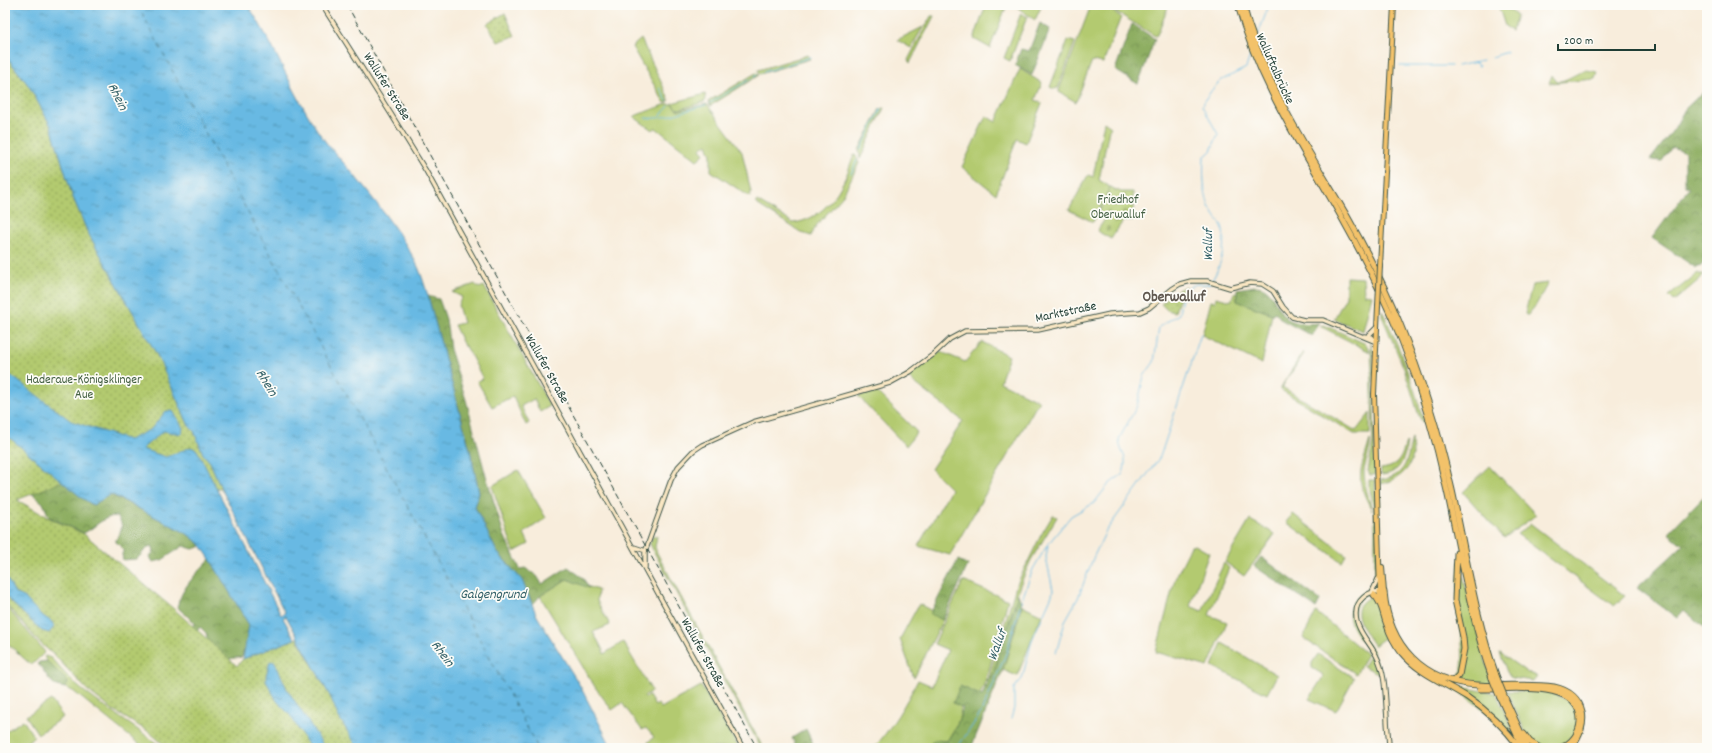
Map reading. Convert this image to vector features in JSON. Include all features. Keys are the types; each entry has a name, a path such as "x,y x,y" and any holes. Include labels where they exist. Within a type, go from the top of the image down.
{"highway":[{"name":"Walluftalbrücke","path":"1238,5 1258,64 1277,104 1298,137"},
{"name":"Walluftalbrücke","path":"1243,5 1252,36 1268,76 1298,137"},
{"path":"1298,137 1360,251 1402,341 1421,394 1436,445 1472,611 1494,678 1522,748"},
{"path":"1298,137 1348,218 1373,266 1396,315 1419,374 1441,444 1479,622 1494,678"},
{"path":"1453,681 1459,675 1464,649 1456,600 1458,557 1455,540 1456,535"},
{"path":"1373,593 1379,601 1384,618 1394,641 1402,653 1417,667 1485,710 1522,748"},
{"path":"1382,593 1393,631 1402,646 1413,659 1426,668 1453,681 1479,686 1547,686 1558,688 1568,693 1579,704 1583,718 1581,732 1571,748"},
{"path":"1382,593 1384,618"},
{"path":"1437,680 1470,688 1547,690 1563,694 1576,705 1580,721 1575,737 1569,743 1560,748"},
{"path":"1502,698 1528,748"},
{"path":"1514,720 1528,740 1540,748"}],"main road":[{"path":"1382,593 1374,394 1394,5"},
{"path":"1380,551 1382,593"}],"street":[{"name":"Wallufer Straße","path":"322,5 415,153 638,555 743,748"},
{"name":"Marktstraße","path":"645,550 674,475 682,462 702,445 748,424 884,386 902,378 950,339 965,331 1038,330 1110,314 1140,312 1149,308 1180,284 1191,280 1212,283 1230,288 1250,283 1262,284 1273,291 1283,308 1292,317 1304,320 1323,320 1366,336 1376,342"},
{"path":"1366,336 1377,327"},
{"path":"633,546 645,550"},
{"path":"638,555 645,550"},
{"path":"645,550 645,568"},
{"path":"1373,593 1380,574"},
{"path":"1382,593 1366,595 1358,605 1356,618 1379,660 1383,672 1389,748"}],"green space":[{"path":"986,5 1007,5 990,48 974,39"},
{"path":"1014,5 1042,5 1035,20"},
{"path":"1091,5 1103,5 1121,17 1103,63 1092,61 1076,102 1059,92 1059,90"},
{"path":"1105,5 1169,5 1157,35 1155,36"},
{"path":"1498,5 1501,5 1517,15 1512,31 1505,26"},
{"path":"505,13 515,36 498,42 487,24"},
{"path":"1021,13 1027,17 1010,61 1004,58"},
{"path":"931,16 934,16 910,63 908,60"},
{"path":"1040,23 1050,29 1032,75 1015,65 1021,49 1029,51"},
{"path":"1132,24 1155,39 1138,84 1115,70"},
{"path":"923,27 911,48 897,40"},
{"path":"641,39 669,99 667,103 664,102 632,47"},
{"path":"1068,40 1075,42 1058,88 1054,89 1050,87"},
{"name":"Haderaue-Königsklinger Aue","path":"5,55 29,86 51,126 72,195 87,231 157,355 189,426 194,431 203,454 210,462 221,488 185,485 142,449 17,500 49,518 84,534 175,610 237,666 243,659 297,638 360,748 168,748 149,732 114,711 87,690 56,657 38,641 5,603"},
{"path":"808,55 810,59 760,74 758,70"},
{"path":"1020,69 1042,83 1035,100 1042,103 1026,143 1017,139 996,194 962,167 986,116 996,122"},
{"path":"1587,70 1597,72 1595,79 1549,83 1552,75 1556,81 1560,81"},
{"path":"756,73 759,75 710,106 709,101"},
{"path":"1707,88 1707,259 1700,267 1698,266 1696,268 1652,238 1689,188 1685,187 1685,152 1672,147 1662,161 1650,160 1674,129 1685,109"},
{"path":"705,94 706,100 704,102 680,109 676,108 672,103"},
{"path":"667,104 672,104 676,109 680,110 707,104 742,152 751,192 750,197 711,171 711,155 707,144 700,149 704,154 697,160 656,128 652,130 634,117"},
{"path":"884,108 860,159 859,150 880,109"},
{"path":"1104,122 1111,127 1109,130 1099,180 1110,187 1093,222 1069,210 1088,175 1093,177"},
{"path":"855,154 859,163 842,197 816,226 811,236 802,233 755,203 757,201 793,223 803,221 819,212 833,199 843,183"},
{"name":"Friedhof Oberwalluf","path":"1110,187 1121,192 1133,192 1133,221 1123,221 1111,239 1097,231 1105,219 1098,215"},
{"path":"1698,273 1703,276 1674,301 1669,296"},
{"path":"1346,277 1363,278 1364,294 1372,295 1363,331 1334,319 1346,297"},
{"path":"1548,283 1536,305 1528,315 1526,315 1532,285"},
{"path":"475,284 479,288 484,286 550,406 540,412 534,399 521,406 529,423 526,425 513,396 492,407 477,381 483,379 454,325 463,323 458,305 462,297 452,292"},
{"path":"1186,286 1181,294 1175,312 1167,310 1161,304 1174,292"},
{"path":"1255,286 1262,287 1267,290 1281,311 1290,320 1312,324 1319,323 1312,336 1282,320 1275,312 1272,314 1237,301 1237,289"},
{"path":"1234,293 1237,294 1237,301 1272,314 1262,364 1202,335 1211,301 1215,302 1216,297 1231,301"},
{"path":"428,296 439,299 446,319 450,349 466,400 484,469 504,535 520,569 525,568 537,576 542,584 568,567 583,578 589,588 567,579 540,596 533,604 522,580 497,552 475,507 479,493 470,450"},
{"path":"1382,310 1405,365 1424,422 1422,422 1419,416 1405,371 1382,316"},
{"path":"1324,325 1366,344 1370,352 1320,326"},
{"path":"982,342 1009,356 1000,382 1039,401 950,555 918,546 951,489 931,469 963,421 906,376 941,352 965,362"},
{"path":"1371,343 1373,350 1375,475 1370,475 1368,471 1373,443"},
{"path":"1303,352 1304,353 1282,387 1356,431 1370,413 1370,434 1354,434 1281,390 1281,387"},
{"path":"876,391 917,432 906,446 858,396"},
{"path":"1412,438 1413,455 1409,466 1397,478 1381,484 1381,480 1390,478 1401,471 1407,460"},
{"path":"1370,440 1370,448 1364,477 1372,510 1366,499 1360,475"},
{"path":"1407,442 1403,460 1397,469 1393,472 1381,475 1381,469 1396,464 1401,457"},
{"path":"1490,466 1536,515 1504,538 1463,492"},
{"path":"518,470 546,518 524,533 529,544 514,552 492,486"},
{"path":"55,475 82,498 93,505 110,494 186,533 200,544 200,547 193,549 183,546 162,560 153,562 150,557 154,551 152,545 137,559 123,560 122,554 124,550 115,541 121,528 121,523 117,516 112,516 104,520 84,533 49,517 43,503 14,478"},
{"path":"1369,480 1375,480 1378,573 1374,586 1357,603 1354,615 1358,630 1374,653 1369,653 1354,630 1350,621 1349,612 1351,605 1373,584 1375,579 1375,510"},
{"path":"1707,493 1707,630 1684,610 1677,618 1637,588 1683,545 1668,533"},
{"path":"1293,514 1346,555 1342,562 1286,522"},
{"path":"1053,515 1057,517 1031,560 1020,585 992,678 989,676 1016,586 1041,535"},
{"path":"1250,520 1275,534 1244,576 1225,562"},
{"path":"1531,524 1625,596 1614,606 1517,534"},
{"path":"653,536 657,536 655,547 657,553 761,744 765,748 761,748 654,552 650,544"},
{"path":"1195,545 1209,553 1190,606 1202,611 1224,563 1229,568 1209,615 1227,622 1208,667 1156,652 1175,579 1191,546"},
{"path":"1261,557 1320,600 1316,608 1254,566"},
{"path":"210,559 249,625 247,641 242,657 221,660 209,646 206,633 200,627 193,636 187,633 195,623 177,607 186,587"},
{"path":"958,560 968,565 943,620 930,614"},
{"path":"1459,561 1492,685 1457,681 1460,675 1463,654 1457,595"},
{"path":"567,579 598,590 597,601 610,625 593,632 604,654 623,642 652,691 644,696 645,698 649,696 655,706 658,704 661,708 701,686 739,748 650,748 648,742 654,737 646,728 642,730 622,703 612,710 595,687 540,596"},
{"path":"963,581 1008,600 989,670 980,695 960,686 960,715 947,741 934,740 928,748 874,748 898,716 918,680 932,686 948,650 934,644"},
{"path":"1018,594 1022,605 1003,670 971,748 928,748 934,740 947,741 957,725 963,708 953,703 960,686 982,696 989,676 992,677"},
{"path":"1370,597 1377,600 1381,617 1388,635 1374,646 1362,627 1358,614 1359,607"},
{"path":"919,604 932,611 931,614 943,620 914,678 900,639"},
{"path":"5,605 45,652 35,662 30,664 5,641"},
{"path":"1022,605 1042,615 1017,676 1003,670"},
{"path":"1316,612 1367,654 1356,674 1303,638"},
{"path":"1222,643 1277,675 1267,694 1212,666"},
{"path":"1500,653 1528,673 1537,676 1533,681 1512,678 1507,672"},
{"path":"1318,654 1354,678 1336,711 1309,699 1323,677 1322,674 1312,668 1312,663"},
{"path":"1370,655 1373,655 1380,674 1363,666"},
{"path":"44,657 51,658 81,689 163,748 144,748 73,691 66,688 68,682 47,661"},
{"path":"47,661 68,682 66,688 52,683 38,664 39,662"},
{"path":"1452,686 1496,693 1519,744 1500,722"},
{"path":"1507,691 1549,692 1571,702 1578,715 1577,731 1563,746 1558,748 1545,748 1536,745 1527,736"},
{"path":"51,700 63,717 38,734 26,716"},
{"path":"23,720 34,737 19,748 5,748 5,732"},
{"path":"806,729 815,748 797,748 792,738"}],"water":[{"path":"5,5 248,5 319,133 385,215 407,246 422,276 470,450 479,493 475,507 497,552 522,580 537,616 579,684 612,748 358,748 338,716 331,698 286,616 283,618 295,639 243,659 249,625 200,544 186,533 111,494 93,505 82,498 5,434 5,371 71,421 129,440 151,429 166,411 173,411 183,428 182,434 163,431 142,449 166,457 191,447 197,450 281,615 285,613 221,488 210,462 203,454 194,431 189,426 157,355 87,231 72,195 51,126 29,86 6,56"},
{"path":"5,575 15,593 24,597 40,614 52,622 54,627 49,633 42,631 5,595"},
{"path":"270,661 275,662 287,689 325,748 310,748 290,715 277,701 266,681"}],"waterway":[{"name":"Walluf","path":"1256,40 1269,5"},
{"path":"1492,57 1507,52"},
{"name":"Walluf","path":"1212,280 1220,262 1224,240 1222,227 1210,209 1207,200 1204,182 1204,157 1211,151 1218,134 1202,106 1211,91 1220,81 1246,68 1251,53"},
{"path":"761,73 811,57"},
{"path":"1457,66 1482,61"},
{"path":"1475,63 1479,66"},
{"path":"1400,66 1451,66"},
{"path":"710,103 757,75"},
{"path":"660,88 667,101"},
{"path":"645,118 659,118 706,105"},
{"path":"660,116 669,106"},
{"path":"861,149 881,109"},
{"path":"851,174 857,160"},
{"name":"Walluf","path":"957,748 979,716 990,692 1007,651 1022,599 1033,569 1048,544 1071,516 1094,503 1109,484 1123,474 1125,458 1119,439 1137,406 1144,376 1154,362 1159,327 1179,314 1183,295 1188,288 1192,285 1210,283"},
{"path":"1056,653 1065,621 1078,598 1094,556 1106,531 1160,457 1201,334"},
{"name":"Walluf","path":"1011,719 1014,708 1014,688 1022,679 1032,640 1052,595 1053,590 1046,557 1048,545"}],"ferry route":[{"path":"138,5 237,192 538,748"}],"railway":[{"path":"347,5 757,748"}],"district":[{"name":"Oberwalluf","path":"1174,298"}],"water label":[{"name":"Rhein","path":"117,97"},
{"name":"Rhein","path":"266,383"},
{"name":"Galgengrund","path":"493,595"},
{"name":"Rhein","path":"442,654"}]}
